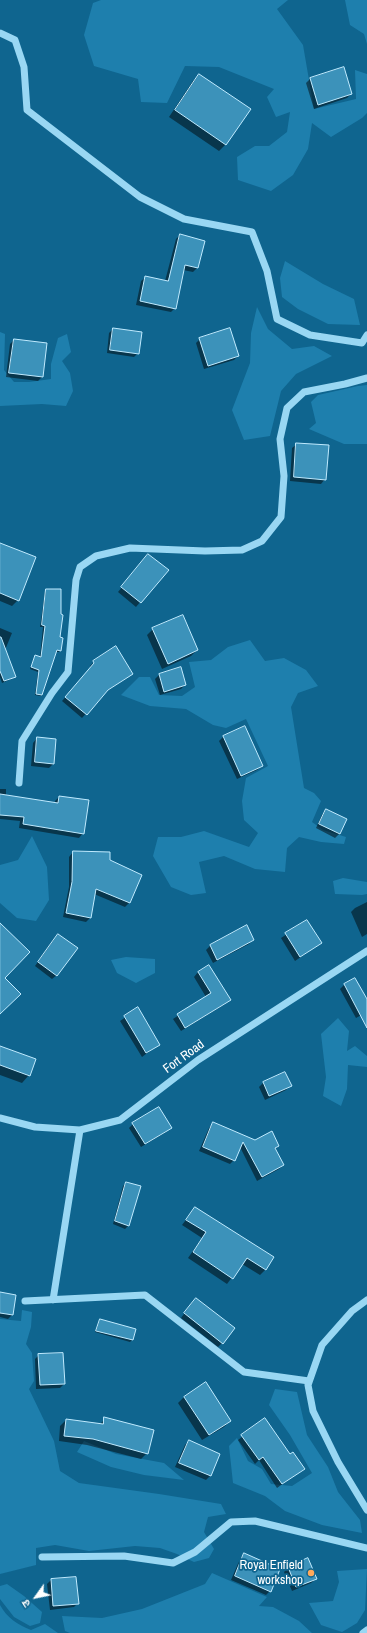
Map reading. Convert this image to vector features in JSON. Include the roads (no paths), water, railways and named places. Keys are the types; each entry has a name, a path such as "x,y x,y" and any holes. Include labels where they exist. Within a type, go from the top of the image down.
{"street":[{"path":"0,33 15,40 18,47 24,67 27,110 140,197 184,219 252,232 268,271 277,319 310,335 362,342 367,336"},
{"path":"20,783 22,741 52,693 68,672 76,580 80,567 96,556 130,548 206,551 242,550 262,540 281,517 284,476 280,439 287,408 304,392 367,378"},
{"name":"Fort Road","path":"0,1118 35,1127 80,1130 120,1120 198,1060 367,951"},
{"path":"53,1300 80,1130"},
{"path":"26,1301 145,1295 244,1372 309,1381"},
{"path":"367,1300 352,1311 322,1344 308,1386 313,1411 338,1462 367,1510"},
{"path":"42,1557 124,1556 173,1562 195,1552 231,1522 255,1521 367,1548"},
{"path":"363,1633 367,1630"}],"place":[{"name":"Royal Enfield workshop","path":"311,1573"}]}
